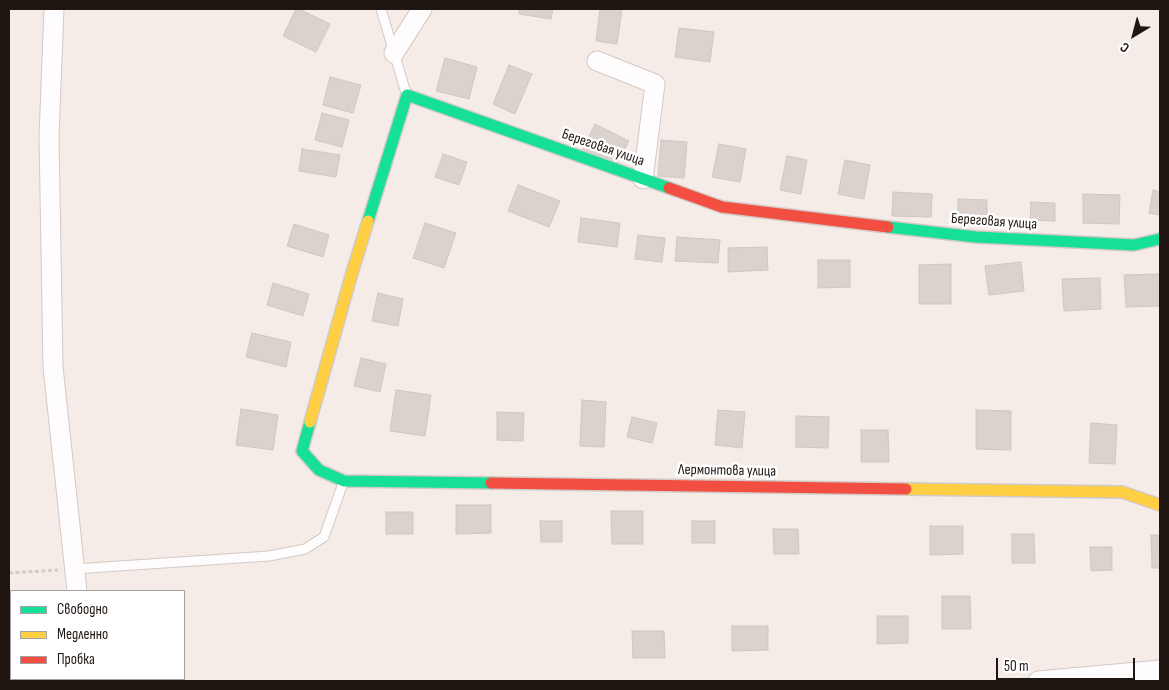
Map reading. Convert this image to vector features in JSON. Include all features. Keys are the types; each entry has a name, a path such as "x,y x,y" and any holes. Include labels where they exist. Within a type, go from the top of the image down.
{"street":[{"path":"54,9 49,136 53,367 77,590"},
{"path":"394,53 422,9"},
{"path":"597,62 655,84 642,178"},
{"name":"Береговая улица","path":"407,95 722,207 967,236 1134,245 1160,240"},
{"name":"Лермонтова улица","path":"407,95 352,273 302,451 319,470 344,481 1122,492 1160,505"},
{"path":"1038,681 1160,670"}],"lane":[{"path":"381,9 407,95"},
{"path":"74,569 269,556 305,549 324,538 344,481"}],"path":[{"path":"9,572 74,569"}],"building":[{"path":"296,9 330,24 316,52 283,36"},
{"path":"519,9 553,9 551,19 519,14"},
{"path":"600,9 622,9 617,44 596,41"},
{"path":"679,28 714,32 710,62 675,57"},
{"path":"445,58 477,67 469,99 436,91"},
{"path":"509,65 532,74 515,114 493,104"},
{"path":"330,77 361,85 353,113 323,105"},
{"path":"322,113 349,120 342,147 315,140"},
{"path":"595,124 629,141 615,168 582,151"},
{"path":"661,140 687,142 684,178 658,176"},
{"path":"719,144 746,149 740,182 712,177"},
{"path":"302,149 340,155 336,177 299,171"},
{"path":"443,154 467,162 459,185 435,177"},
{"path":"787,156 807,160 801,194 780,190"},
{"path":"845,160 870,165 864,199 838,194"},
{"path":"518,185 560,201 549,227 508,211"},
{"path":"1153,190 1160,192 1160,215 1149,213"},
{"path":"893,192 932,194 931,217 892,216"},
{"path":"1083,194 1120,195 1119,224 1083,223"},
{"path":"958,199 987,200 987,223 958,223"},
{"path":"1031,202 1055,203 1055,221 1030,220"},
{"path":"581,218 620,223 617,247 578,242"},
{"path":"425,223 456,233 444,268 413,258"},
{"path":"294,224 329,235 323,257 287,246"},
{"path":"638,235 665,238 662,262 635,259"},
{"path":"677,237 720,240 718,263 675,261"},
{"path":"767,247 768,270 728,272 728,248"},
{"path":"818,260 850,260 850,287 818,288"},
{"path":"1021,262 1024,291 989,295 985,266"},
{"path":"951,264 951,304 919,304 919,265"},
{"path":"1160,274 1160,306 1126,307 1124,275"},
{"path":"1100,278 1101,309 1064,311 1062,279"},
{"path":"273,283 309,294 303,316 267,305"},
{"path":"378,293 403,299 398,326 372,321"},
{"path":"252,333 291,342 286,367 246,357"},
{"path":"361,358 386,364 380,392 354,386"},
{"path":"396,390 431,395 425,436 390,431"},
{"path":"582,400 606,402 604,447 580,446"},
{"path":"241,409 278,415 273,450 236,445"},
{"path":"718,410 745,412 742,448 715,445"},
{"path":"976,410 1011,411 1011,450 976,449"},
{"path":"497,412 524,413 523,441 497,440"},
{"path":"796,416 829,417 828,448 796,447"},
{"path":"632,417 657,423 652,443 627,437"},
{"path":"1091,423 1117,425 1115,464 1089,463"},
{"path":"861,430 888,430 889,462 861,462"},
{"path":"456,505 491,505 491,533 456,534"},
{"path":"611,511 643,511 643,544 612,544"},
{"path":"386,512 413,512 413,534 386,534"},
{"path":"540,521 562,521 562,542 541,542"},
{"path":"692,521 715,521 715,543 692,543"},
{"path":"930,526 963,526 963,554 930,555"},
{"path":"773,529 798,529 799,554 774,554"},
{"path":"1012,534 1034,534 1035,563 1012,563"},
{"path":"1151,535 1160,535 1160,568 1152,568"},
{"path":"1090,547 1112,547 1112,570 1091,571"},
{"path":"942,596 970,596 971,629 942,629"},
{"path":"877,616 908,616 908,643 877,644"},
{"path":"732,626 768,626 768,650 732,651"},
{"path":"632,631 664,631 665,658 633,658"}],"traffic: fast":[{"path":"368,221 407,95 669,188"},
{"path":"888,227 976,237 1134,245 1160,239"},
{"path":"310,422 302,451 319,470 344,481 491,483"}],"traffic: slow":[{"path":"310,422 368,221"},
{"path":"906,489 1122,492 1160,505"}],"traffic: jam":[{"path":"669,188 722,207 888,227"},
{"path":"491,483 906,489"}]}
